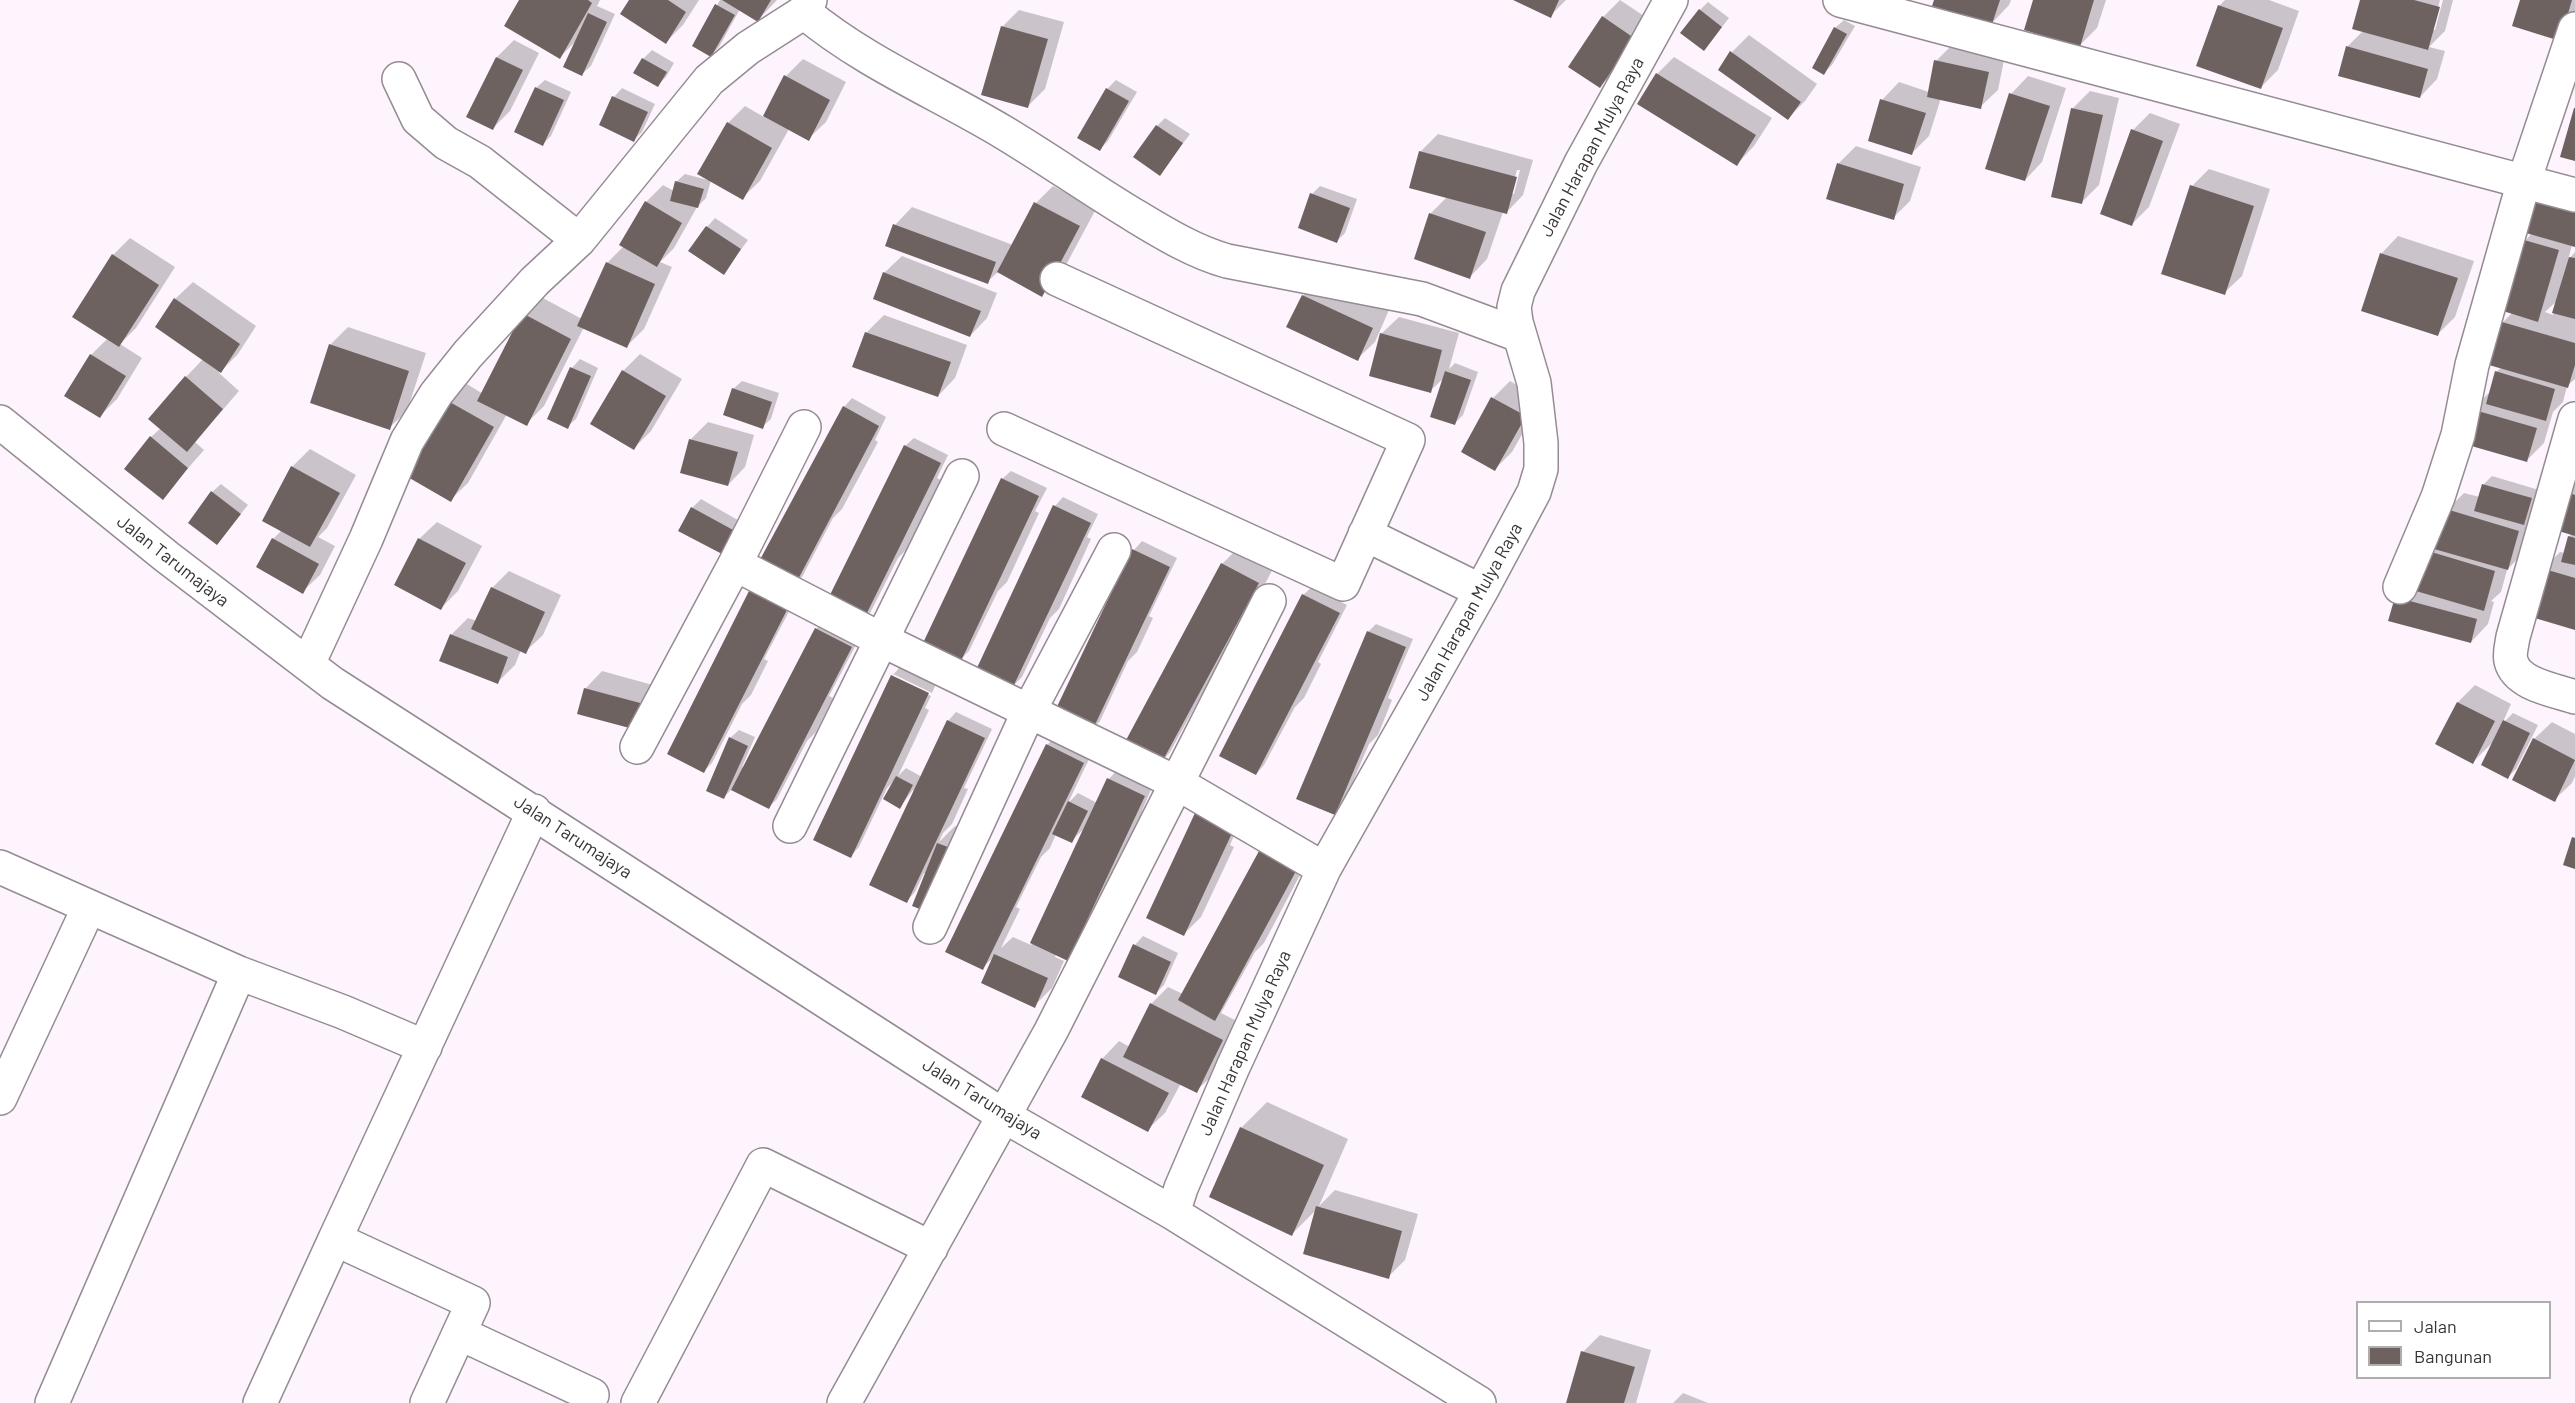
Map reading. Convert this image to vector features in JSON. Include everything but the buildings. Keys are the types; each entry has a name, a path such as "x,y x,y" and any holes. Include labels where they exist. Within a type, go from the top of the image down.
{"street":[{"name":"Jalan Harapan Mulya Raya","path":"1173,1213 1181,1188 1233,1067 1324,869 1481,591 1534,492 1541,469 1541,443 1534,383 1519,335 1514,307 1522,282 1581,163 1671,0"},
{"path":"1840,0 2575,195"},
{"path":"308,664 407,441 436,394 468,354 527,290 579,240 709,80 748,48 807,6 822,27 893,73 1004,133 1157,229 1205,254 1227,261 1422,299 1519,335"},
{"path":"2400,587 2438,497 2451,456 2472,365 2524,181 2575,28"},
{"path":"399,79 418,119 446,142 480,162 579,240"},
{"path":"1004,429 1343,584 1408,440 1057,279"},
{"path":"2575,419 2513,637 2510,659 2516,671 2528,681 2575,697"},
{"name":"Jalan Tarumajaya","path":"0,422 167,557 332,682 1005,1116 1173,1213 1479,1403"},
{"path":"637,747 735,564 804,427"},
{"path":"790,825 962,476"},
{"path":"1365,534 1481,591"},
{"path":"930,927 1029,711 1114,550"},
{"path":"735,564 882,640 1177,783 1324,869"},
{"path":"844,1403 1051,1031 1269,601"},
{"path":"260,1403 534,811"},
{"path":"0,867 239,973 343,1012 425,1047"},
{"path":"0,1098 89,907"},
{"path":"52,1403 239,973"},
{"path":"638,1403 763,1165 931,1248"},
{"path":"335,1239 473,1303 427,1403"},
{"path":"459,1333 592,1395"}]}
